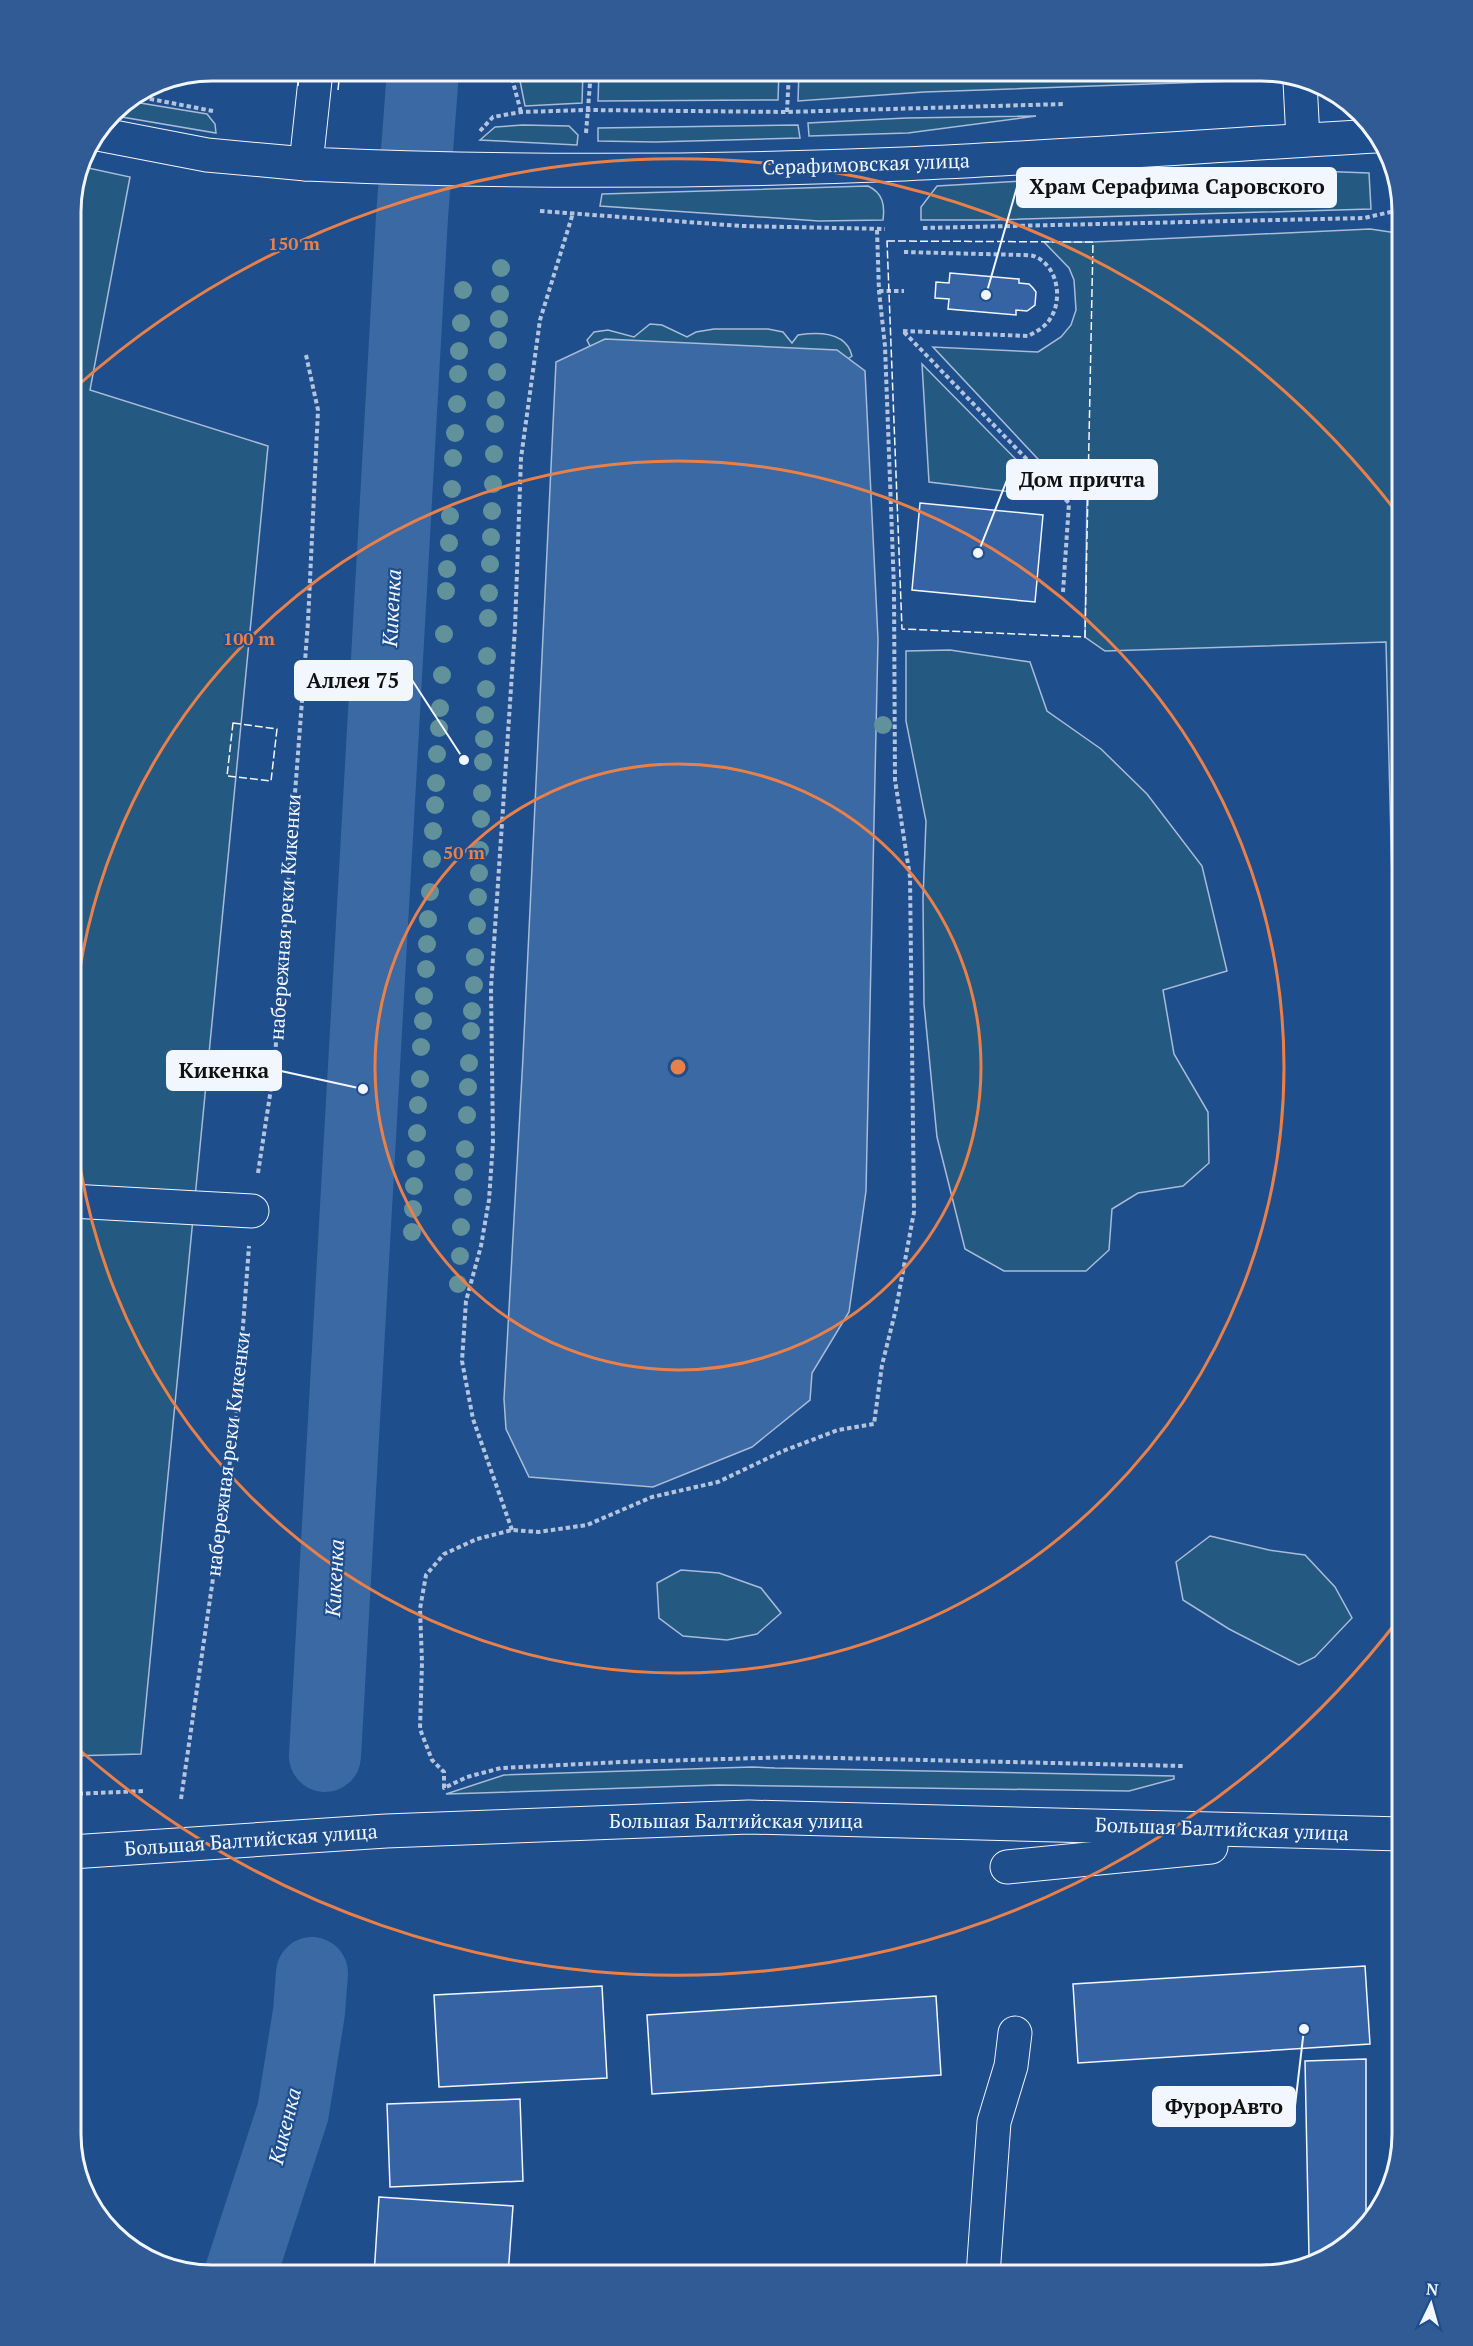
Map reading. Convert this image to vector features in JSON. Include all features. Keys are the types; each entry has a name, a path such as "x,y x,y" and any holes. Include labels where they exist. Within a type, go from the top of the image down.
{"street":[{"path":"106,135 207,155 306,164 315,81"},
{"path":"1300,87 1303,140"},
{"name":"Серафимовская улица","path":"306,164 474,170 903,169 1368,136"},
{"path":"81,1202 252,1211"},
{"name":"Большая Балтийская улица","path":"81,1851 386,1831 748,1817 1392,1834"},
{"path":"1006,1867 1350,1832"},
{"path":"984,2265 994,2122 1011,2066 1015,2033"}],"path":[{"path":"513,81 521,112"},
{"path":"586,141 590,81"},
{"path":"787,111 788,81"},
{"path":"148,98 213,111"},
{"path":"479,131 492,117 521,112 787,111 1064,104"},
{"path":"539,211 741,226 877,231 885,229"},
{"path":"923,228 1364,218 1392,212"},
{"path":"512,1530 473,1419 462,1360 466,1301 481,1246 492,1165 491,988 517,604 521,458 540,320 573,213"},
{"path":"877,231 879,291 885,346 894,588 895,780 910,878 914,1212 896,1309 882,1365 874,1424 838,1430 783,1451 718,1482 652,1497 587,1524 538,1532 512,1530 477,1539 444,1554 426,1575 420,1609 422,1662 420,1729 432,1760 444,1772 444,1788 467,1777 501,1768 621,1762 793,1757 1183,1766"},
{"path":"904,252 1036,257 1047,266 1055,279 1058,292 1056,306 1050,320 1028,336 903,331 1069,503 1063,591"},
{"path":"879,291 903,291"},
{"name":"набережная реки Кикенки","path":"181,1799 236,1420 252,1211 274,1069 308,622 318,410 306,355"},
{"path":"81,1794 145,1791"}],"shaded area":[{"path":"520,81 583,81 582,103 525,106"},
{"path":"599,81 779,81 778,100 598,101"},
{"path":"799,81 1232,81 924,92 798,101"},
{"path":"139,103 207,114 215,124 216,133 122,117"},
{"path":"1036,116 908,133 809,136 808,123 906,118"},
{"path":"798,125 800,138 655,142 598,141 598,128"},
{"path":"569,126 578,135 577,145 480,140 495,127"},
{"path":"89,168 130,177 90,390 268,446 141,1754 81,1756 81,204"},
{"path":"1315,171 1369,173 1371,209 921,220 921,207 937,186 1041,180"},
{"path":"868,186 877,192 882,200 883,220 819,221 600,206 602,194"},
{"path":"1370,229 1392,232 1392,879 1386,642 1105,651 1085,637 1087,493 1068,491 933,347 1038,352 1061,337 1071,325 1076,310 1074,280 1069,268 1044,242 1093,242"},
{"path":"650,324 662,325 687,337 696,332 714,329 768,329 783,332 792,343 798,335 830,335 844,342 852,356 838,366 590,346 587,340 594,332 608,330 634,337"},
{"path":"605,339 837,350 865,371 878,639 866,1191 849,1312 812,1373 810,1400 752,1447 653,1487 529,1477 506,1429 504,1399 523,1057 556,362"},
{"path":"922,364 1053,497 929,482"},
{"path":"950,650 1030,662 1047,711 1101,749 1147,794 1202,866 1227,971 1163,990 1174,1054 1208,1112 1209,1163 1183,1186 1138,1193 1112,1209 1109,1250 1086,1271 1004,1271 965,1249 937,1137 924,1004 923,899 926,821 906,721 906,651"},
{"path":"1210,1536 1269,1550 1305,1555 1335,1587 1352,1618 1315,1657 1299,1665 1229,1629 1183,1600 1176,1562"},
{"path":"681,1570 719,1573 761,1588 781,1613 757,1634 727,1640 683,1636 659,1618 657,1583"},
{"path":"752,1767 1174,1776 1174,1779 1129,1791 718,1785 446,1794 504,1775"}],"building":[{"path":"950,273 1019,279 1019,283 1029,284 1036,292 1035,305 1027,311 1016,310 1016,315 948,309 949,299 935,298 936,282 949,283"},
{"path":"920,503 1043,515 1035,602 912,590"},
{"path":"1365,1966 1370,2044 1078,2063 1073,1984"},
{"path":"602,1986 607,2078 439,2087 434,1995"},
{"path":"936,1996 941,2075 652,2094 647,2015"},
{"path":"1366,2059 1366,2212 1334,2243 1310,2255 1309,2255 1305,2061"},
{"path":"520,2099 523,2181 390,2187 387,2104"},
{"path":"379,2197 513,2206 509,2265 375,2265"}],"waterway":[{"name":"Кикенка","path":"325,1756 412,217 422,81"},
{"path":"387,215 412,217"},
{"name":"Кикенка","path":"243,2265 293,2112 309,2012 312,1973"}],"fence":[{"path":"298,81 298,86"},
{"path":"338,90 339,81"},
{"path":"887,241 1093,242 1085,637 902,629 887,241"},
{"path":"233,723 277,729 271,781 227,776 233,723"}],"place":[{"name":"Храм Серафима Саровского","path":"986,295"},
{"name":"Дом причта","path":"978,553"},
{"name":"Аллея 75","path":"464,760"},
{"name":"Кикенка","path":"363,1089"},
{"name":"ФурорАвто","path":"1304,2029"}]}
